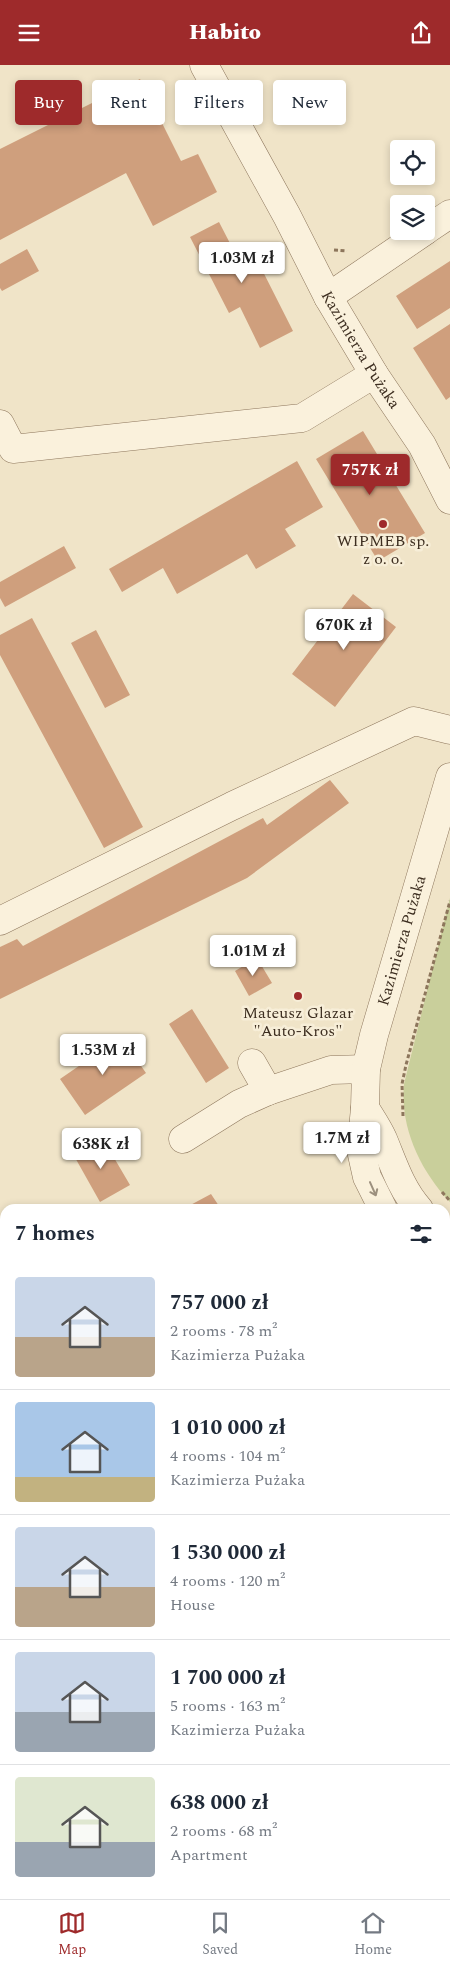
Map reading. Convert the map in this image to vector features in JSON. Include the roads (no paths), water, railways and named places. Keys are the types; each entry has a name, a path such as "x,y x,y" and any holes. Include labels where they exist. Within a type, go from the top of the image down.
{"street":[{"name":"Kazimierza Pużaka","path":"204,65 286,215 328,297 374,374 422,445 450,499"},
{"path":"435,225 450,215"},
{"path":"328,297 413,240"},
{"path":"0,424 13,449 302,418 374,374"},
{"path":"0,921 232,807 414,721 450,730"},
{"name":"Kazimierza Pużaka","path":"380,1204 367,1177 361,1150 366,1069 374,1035 450,777"},
{"path":"252,1063 268,1091"},
{"path":"183,1139 239,1104 268,1091 331,1070 366,1069"},
{"path":"365,1108 382,1138 390,1159 413,1204"}],"place":[{"name":"WIPMEB sp. z o. o.","path":"383,524"},
{"name":"Mateusz Glazar \"Auto-Kros\"","path":"298,996"}]}
